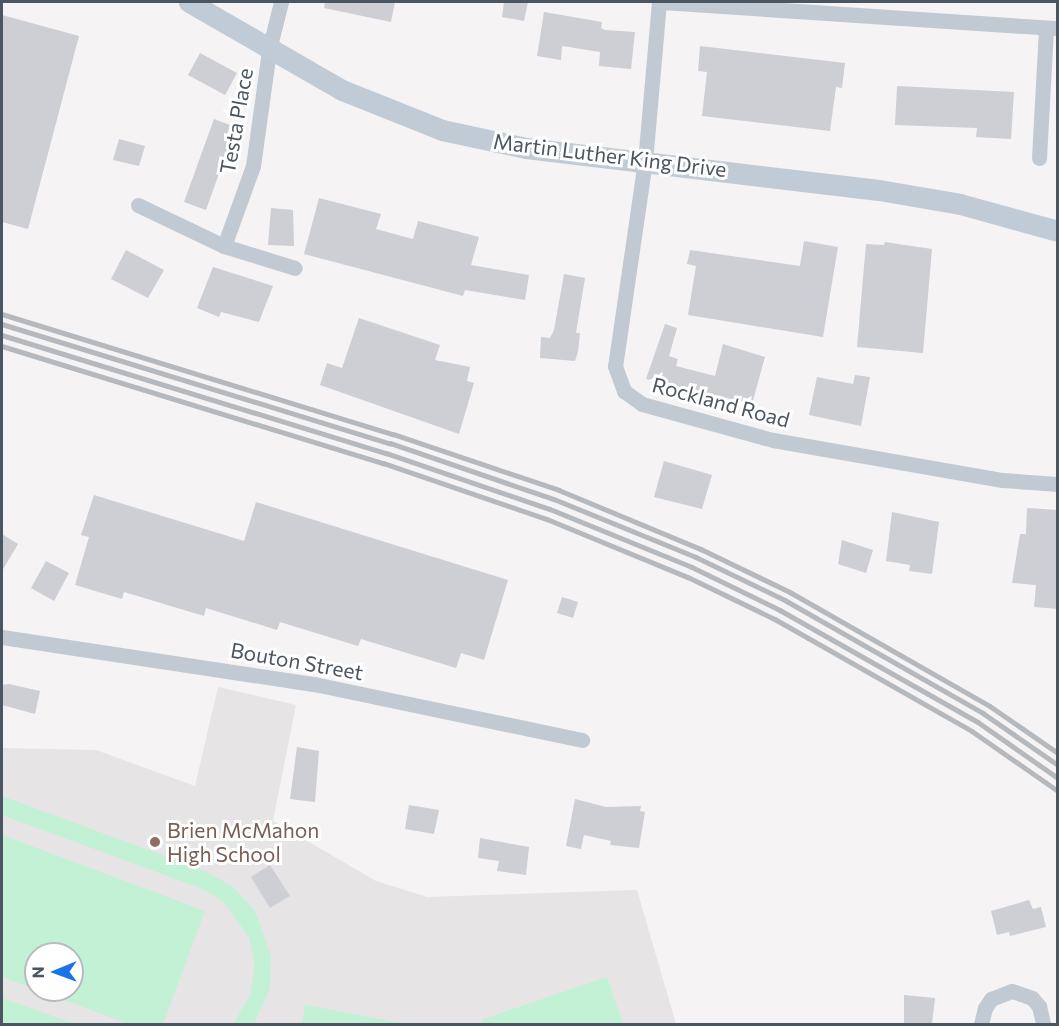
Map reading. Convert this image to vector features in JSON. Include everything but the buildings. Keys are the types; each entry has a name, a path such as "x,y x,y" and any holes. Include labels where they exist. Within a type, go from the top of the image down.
{"main road":[{"name":"Martin Luther King Drive","path":"189,2 269,50 349,93 442,130 526,148 902,194 960,204 1058,231"}],"street":[{"name":"Testa Place","path":"224,246 253,166 269,50 281,2"},
{"path":"661,2 1052,28 1039,158"},
{"name":"Rockland Road","path":"661,2 645,161 615,366 624,391 642,404 773,440 1003,480 1058,484"},
{"path":"138,205 224,246 295,268"},
{"name":"Bouton Street","path":"2,637 314,684 582,740"},
{"path":"981,1024 985,1008 992,999 1011,991 1032,998 1039,1006 1043,1024"}],"shaded area":[{"name":"Brien McMahon High School","path":"218,687 296,705 273,821 376,881 427,897 637,890 676,1024 2,1024 2,748 96,750 195,786"}],"green space":[{"path":"2,796 205,871 233,887 255,911 271,956 270,988 254,1024 233,1024 250,996 255,966 249,937 223,901 200,888 2,815"},
{"path":"2,835 205,911 163,1024 129,1024 69,1002 84,1002 84,942 24,942 24,985 2,977"},
{"path":"607,977 623,1024 483,1024 481,1020"},
{"path":"2,998 75,1024 7,1024 2,1022"},
{"path":"305,1005 407,1024 302,1024"}],"railway":[{"path":"2,314 393,434 559,490 701,549 790,592 990,706 1058,753"},
{"path":"2,324 390,443 554,499 696,557 785,600 983,713 1058,765"},
{"path":"2,335 386,453 550,509 692,567 780,610 978,722 1058,778"},
{"path":"2,346 383,463 547,519 688,577 775,619 972,731 1058,791"}],"place":[{"name":"Brien McMahon High School","path":"155,842"}]}
